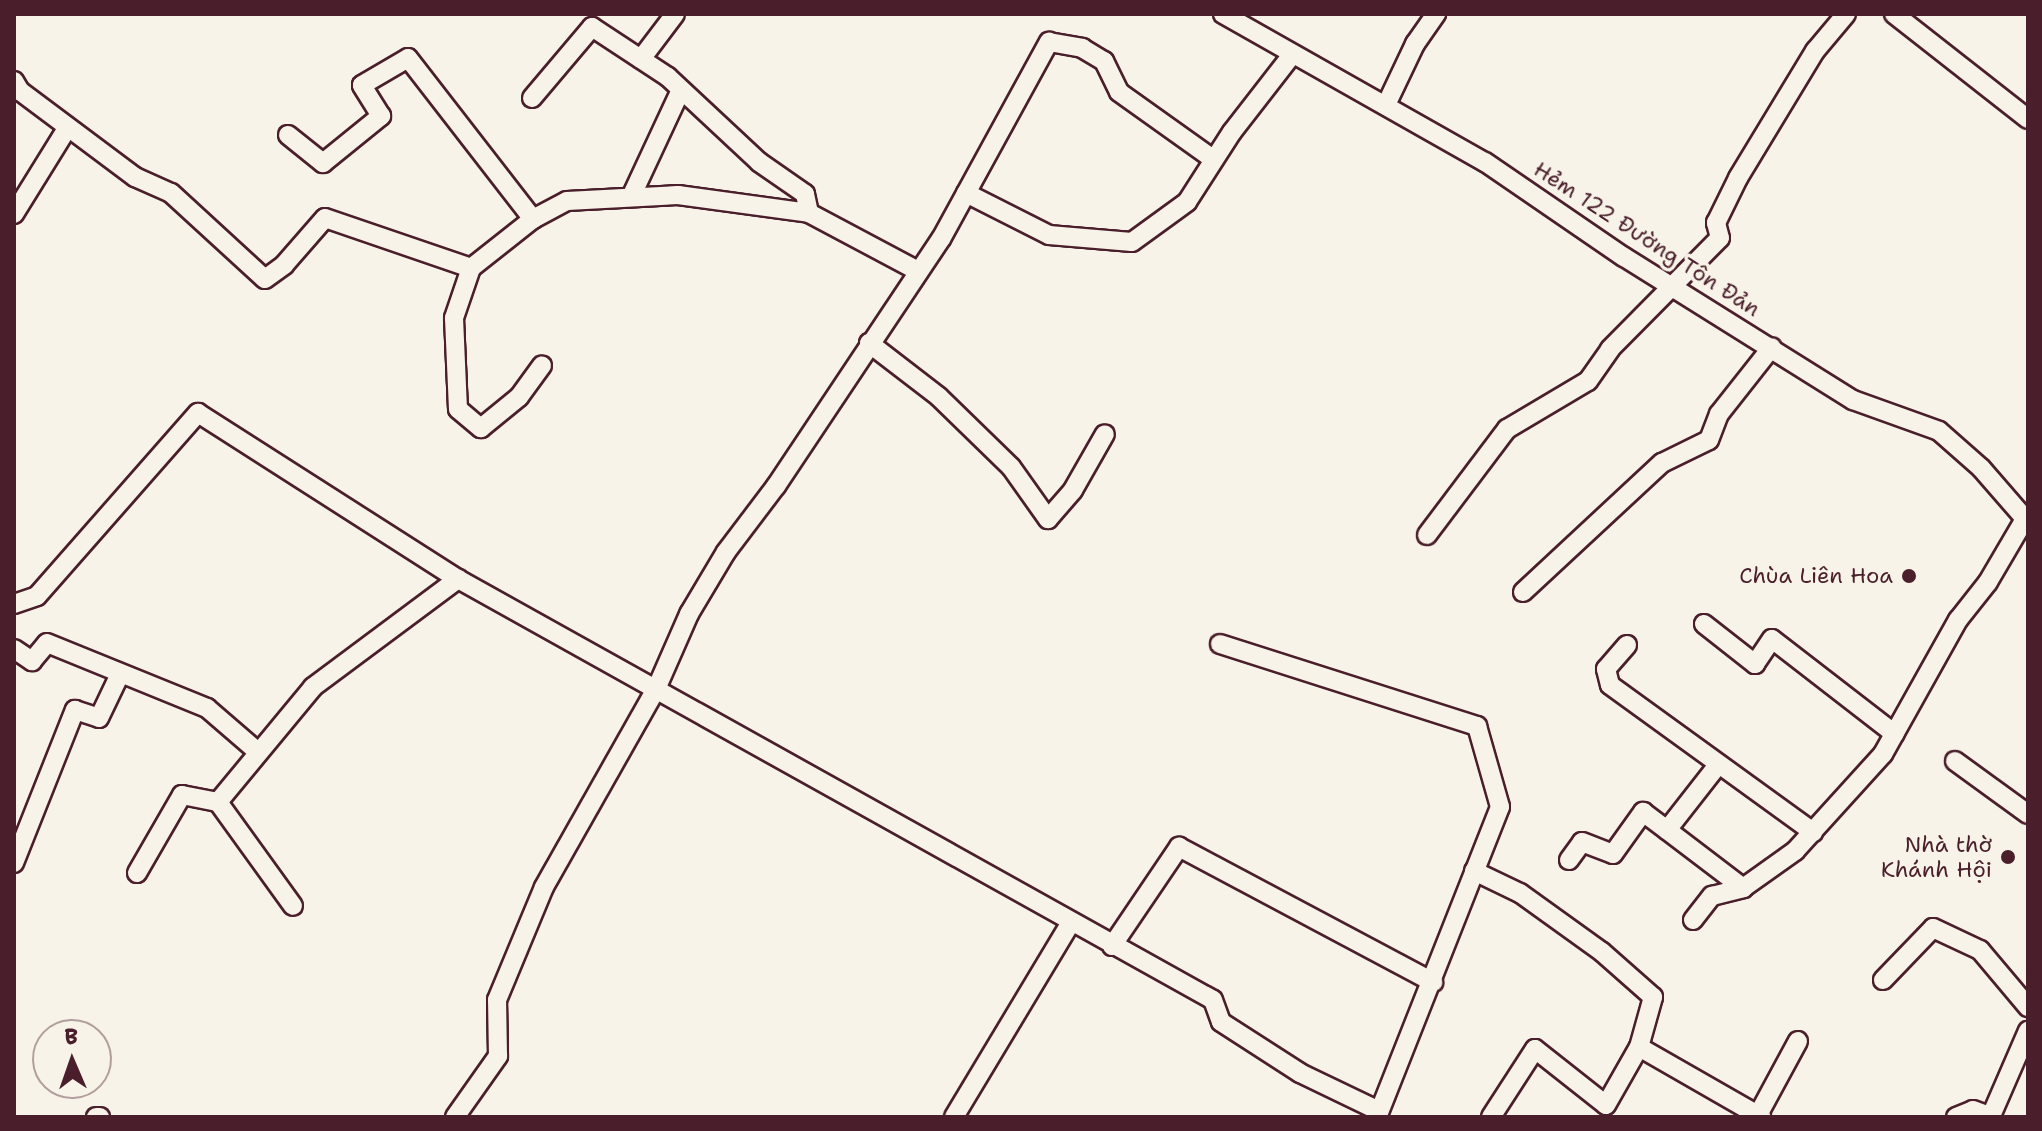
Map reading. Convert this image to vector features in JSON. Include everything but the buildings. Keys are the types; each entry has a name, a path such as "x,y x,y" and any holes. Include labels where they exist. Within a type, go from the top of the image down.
{"lane":[{"path":"641,59 675,14"},
{"name":"Hẻm 122 Đường Tôn Đản","path":"1223,14 1291,56 1386,105 1485,162 1853,400 1939,431 2027,520"},
{"path":"1386,105 1436,14"},
{"path":"1427,535 1507,429 1588,381 1610,349 1720,238 1716,223 1738,178 1815,51 1846,14"},
{"path":"1894,14 2028,119"},
{"path":"532,98 592,27 681,90 759,162 805,194 809,213"},
{"path":"455,1117 498,1056 497,1000 544,887 657,687 689,614 726,552 776,486 918,271 966,193 1049,42 1082,48 1104,61 1119,92 1213,159"},
{"path":"966,193 1049,235 1132,242 1187,202 1213,159 1291,56"},
{"path":"288,135 323,163 381,116 362,85 408,58 533,219"},
{"path":"14,81 68,127 135,177 171,193 265,279 284,265 325,218 471,268"},
{"path":"631,197 681,90"},
{"path":"14,214 68,127"},
{"path":"542,365 519,397 481,428 458,409 454,318 471,268 533,219 567,201 678,195 809,213 918,271"},
{"path":"869,343 939,397 1011,467 1048,519 1073,490 1105,434"},
{"path":"1523,592 1662,463 1709,440 1719,414 1772,347"},
{"path":"14,604 37,596 198,413 458,579 657,687 1070,924 1213,1000 1221,1022 1300,1073 1378,1114 1500,807 1477,726 1220,644"},
{"path":"1693,920 1712,896 1743,888 1795,851 1895,734 1958,620 1988,582 2027,520"},
{"path":"218,802 313,687 458,579"},
{"path":"1704,624 1755,664 1772,639 1895,734"},
{"path":"14,649 32,661 47,643 207,708 258,752"},
{"path":"1627,645 1606,669 1610,685 1717,766 1813,832"},
{"path":"14,863 75,710 99,718 120,674"},
{"path":"1955,761 2028,814"},
{"path":"1667,830 1717,766"},
{"path":"137,873 182,795 218,802 293,906"},
{"path":"1569,860 1582,842 1613,854 1643,812 1743,888"},
{"path":"1112,946 1179,847 1433,982"},
{"path":"1474,871 1520,893 1602,952 1653,997 1639,1047 1606,1105 1535,1049 1491,1117"},
{"path":"954,1117 1070,924"},
{"path":"1883,980 1933,928 1980,950 2028,1007"},
{"path":"1956,1117 1973,1110 1991,1116 2028,1031"},
{"path":"1639,1047 1760,1116 1798,1041"}],"place":[{"name":"Chùa Liên Hoa","path":"1909,576"},
{"name":"Nhà thờ Khánh Hội","path":"2008,857"}]}
